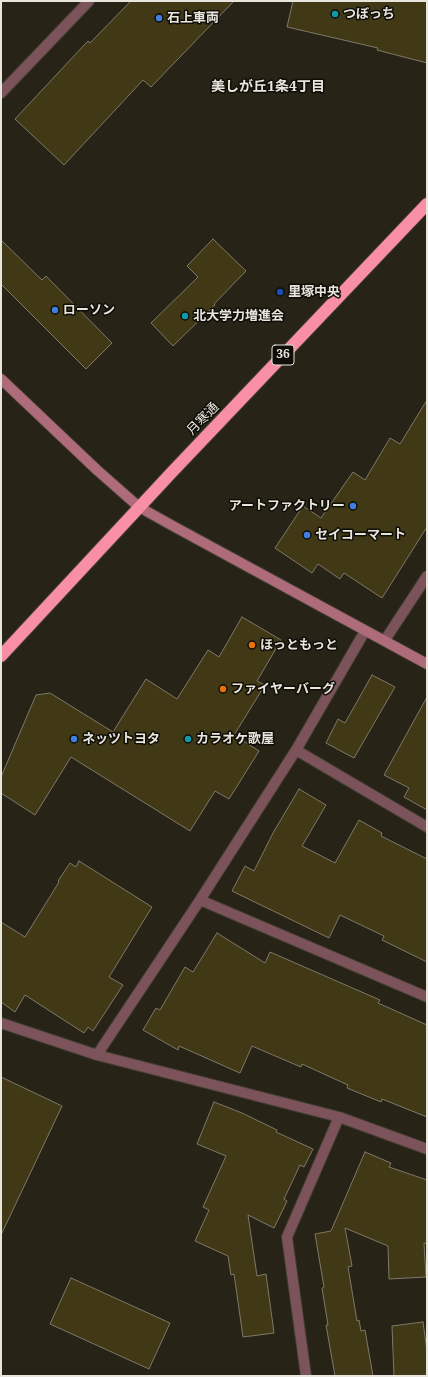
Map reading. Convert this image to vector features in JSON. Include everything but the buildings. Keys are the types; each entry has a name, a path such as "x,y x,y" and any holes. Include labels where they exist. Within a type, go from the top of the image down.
{"highway":[{"name":"月寒通","path":"1,656 139,507 427,204"}],"street":[{"path":"1,93 89,1"},
{"path":"1,379 97,470 139,507 427,664"},
{"path":"384,640 427,576"},
{"path":"97,1055 200,900 296,750 365,631"},
{"path":"296,750 427,827"},
{"path":"200,900 427,997"},
{"path":"1,1023 97,1055 339,1117 427,1149"},
{"path":"306,1376 287,1237 339,1117"}],"place":[{"name":"つぼっち","path":"335,14"},
{"name":"石上車両","path":"159,18"},
{"name":"里塚中央","path":"280,292"},
{"name":"ローソン","path":"55,310"},
{"name":"北大学力増進会","path":"185,316"},
{"name":"アートファクトリー","path":"353,506"},
{"name":"セイコーマート","path":"307,535"},
{"name":"ほっともっと","path":"252,645"},
{"name":"ファイヤーバーグ","path":"223,689"},
{"name":"ネッツトヨタ","path":"74,739"},
{"name":"カラオケ歌屋","path":"188,739"}],"district":[{"name":"美しが丘1条4丁目","path":"268,87"}]}
